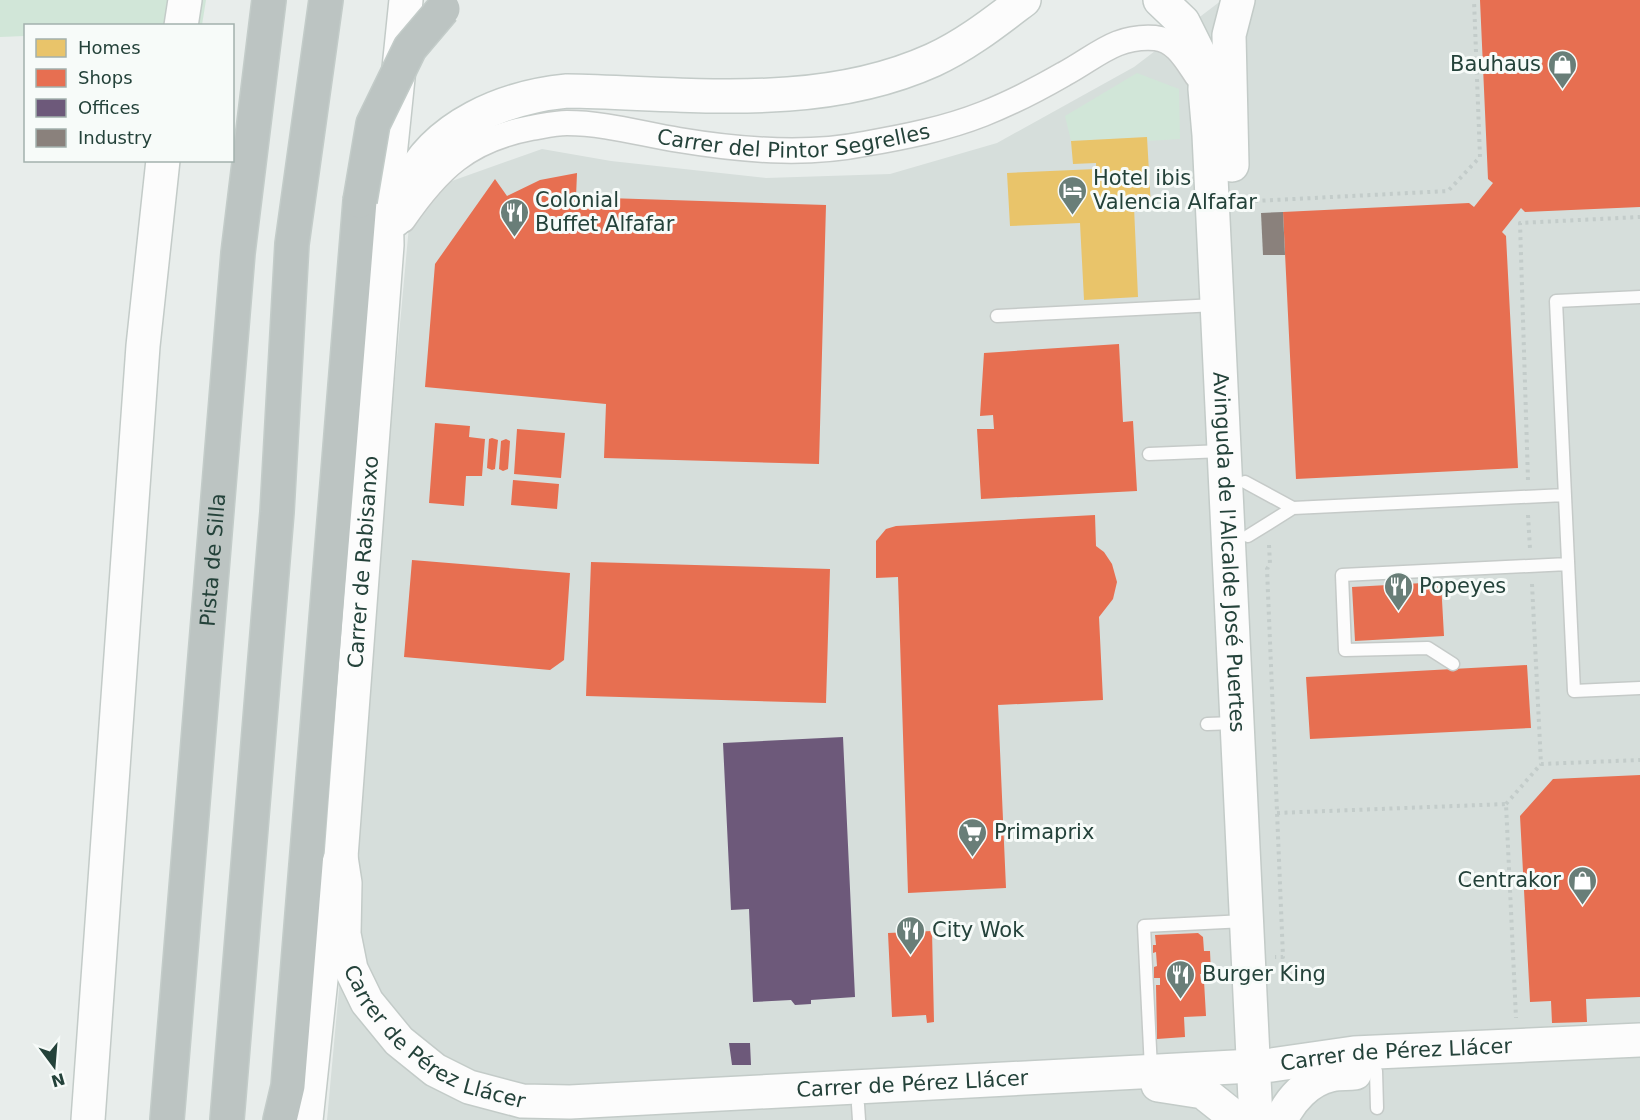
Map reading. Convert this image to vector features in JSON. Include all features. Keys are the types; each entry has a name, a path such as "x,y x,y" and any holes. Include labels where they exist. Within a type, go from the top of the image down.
{"highway":[{"name":"Pista de Silla","path":"166,1120 238,253 269,0"},
{"path":"227,1120 277,512 292,244 326,0"},
{"path":"280,1120 288,1086 360,201 373,124 410,48 448,4"}],"street":[{"name":"Carrer de Rabisanxo","path":"306,1120 331,886 341,857 387,244 386,195 406,0"},
{"path":"387,244 406,186 431,150 466,122 500,105 542,93 567,91 750,96 816,93 888,76 934,60 976,36 1024,0"},
{"name":"Avinguda de l'Alcalde José Puertes","path":"1160,0 1182,22 1206,68 1205,89 1224,451 1222,724 1262,1066 1275,1120"},
{"name":"Avinguda de l'Alcalde José Puertes","path":"1238,0 1229,35 1245,483 1259,536 1262,1066 1256,1120"},
{"path":"1229,35 1258,0"},
{"name":"Carrer del Pintor Segrelles","path":"387,244 424,189 445,168 464,153 516,131 566,123 748,148 786,150 858,146 902,137 981,115 1028,93 1126,39 1158,38 1170,44 1181,52 1205,89"},
{"path":"88,1120 143,346 163,162"},
{"name":"Carrer de Pérez Llácer","path":"341,857 345,883 344,933 351,969 367,1002 399,1041 435,1070 469,1087 522,1101 570,1102 1262,1066 1354,1053 1640,1040"},
{"name":"Carrer de Pérez Llácer","path":"1281,1120 1292,1101 1315,1081 1330,1075 1640,1059"},
{"name":"Carrer de Pérez Llácer","path":"533,1120 858,1113 970,1095 1153,1084 1203,1092 1238,1120"}],"lane":[{"path":"1640,297 1556,301 1574,691 1640,688"},
{"path":"997,316 1217,305"},
{"path":"1149,454 1224,451"},
{"path":"1245,483 1293,508 1565,495"},
{"path":"1259,536 1293,508"},
{"path":"1453,664 1428,648 1345,650 1342,574 1568,564"},
{"path":"1151,1070 1144,926 1246,921"},
{"path":"1376,1071 1377,1108"}],"path":[{"path":"1255,201 1448,191 1480,157 1474,0"},
{"path":"1259,536 1270,564 1267,569 1283,957"},
{"path":"1517,1028 1506,804 1541,764"},
{"path":"1277,813 1506,804"}],"shaded area":[{"path":"1222,0 1640,0 1640,1120 327,1120 409,226 449,182 542,149 611,161 766,178 890,174 997,143 1134,67"}],"green space":[{"path":"0,0 206,0 202,24 24,24 24,36 0,37"},
{"path":"1137,73 1179,89 1180,139 1148,141 1147,137 1071,141 1065,116"}],"building: Homes":[{"name":"Hotel ibis Valencia Alfafar","path":"1147,137 1151,207 1134,207 1138,297 1084,300 1080,223 1010,226 1007,173 1096,169 1096,163 1073,164 1071,141"}],"building: Shops":[{"path":"1480,0 1640,0 1640,207 1525,212 1521,208 1502,232 1506,236 1518,468 1296,479 1283,212 1469,203 1474,207 1493,183 1488,179"},
{"path":"577,173 576,197 826,205 819,464 604,458 606,404 425,387 435,264 495,179 507,196 540,180"},
{"path":"1119,344 1123,422 1133,421 1137,491 981,499 977,429 994,429 993,415 980,416 984,353"},
{"path":"435,423 470,426 469,437 485,439 482,476 466,476 464,506 429,503"},
{"path":"517,429 565,433 561,478 514,474"},
{"path":"489,439 498,440 495,469 492,470 487,468"},
{"path":"506,439 510,441 508,469 503,471 499,469 501,441"},
{"path":"513,480 559,484 557,509 511,505"},
{"path":"1095,515 1096,546 1104,552 1112,564 1117,582 1113,599 1099,617 1103,700 998,705 1006,888 908,893 898,577 876,578 876,541 886,529 896,526"},
{"path":"412,560 570,573 564,660 550,670 404,657"},
{"path":"591,562 830,569 826,703 586,696"},
{"name":"Popeyes","path":"1441,582 1444,636 1355,641 1352,587"},
{"path":"1527,665 1531,728 1310,739 1306,677"},
{"name":"Centrakor","path":"1640,775 1640,997 1586,999 1587,1022 1552,1023 1551,1001 1530,1002 1520,816 1553,779"},
{"name":"City Wok","path":"932,931 934,1022 927,1023 926,1015 892,1017 888,933"},
{"name":"Burger King","path":"1198,933 1203,937 1204,951 1210,951 1211,974 1200,974 1201,981 1204,981 1206,1016 1184,1017 1185,1037 1157,1039 1156,985 1160,985 1160,978 1154,978 1154,967 1157,966 1156,952 1153,953 1153,945 1156,945 1155,935"}],"building: Offices":[{"path":"843,737 855,997 811,1000 811,1004 795,1005 791,1000 753,1002 749,909 731,910 723,743"},
{"path":"729,1043 750,1043 751,1065 732,1065"}],"building: Industry":[{"path":"1283,212 1285,255 1263,255 1261,213"}],"place":[{"name":"Bauhaus","path":"1562,90"},
{"name":"Hotel ibis Valencia Alfafar","path":"1072,216"},
{"name":"Colonial Buffet Alfafar","path":"514,238"},
{"name":"Popeyes","path":"1398,612"},
{"name":"Primaprix","path":"973,858"},
{"name":"Centrakor","path":"1582,906"},
{"name":"City Wok","path":"911,956"},
{"name":"Burger King","path":"1181,1000"}]}
